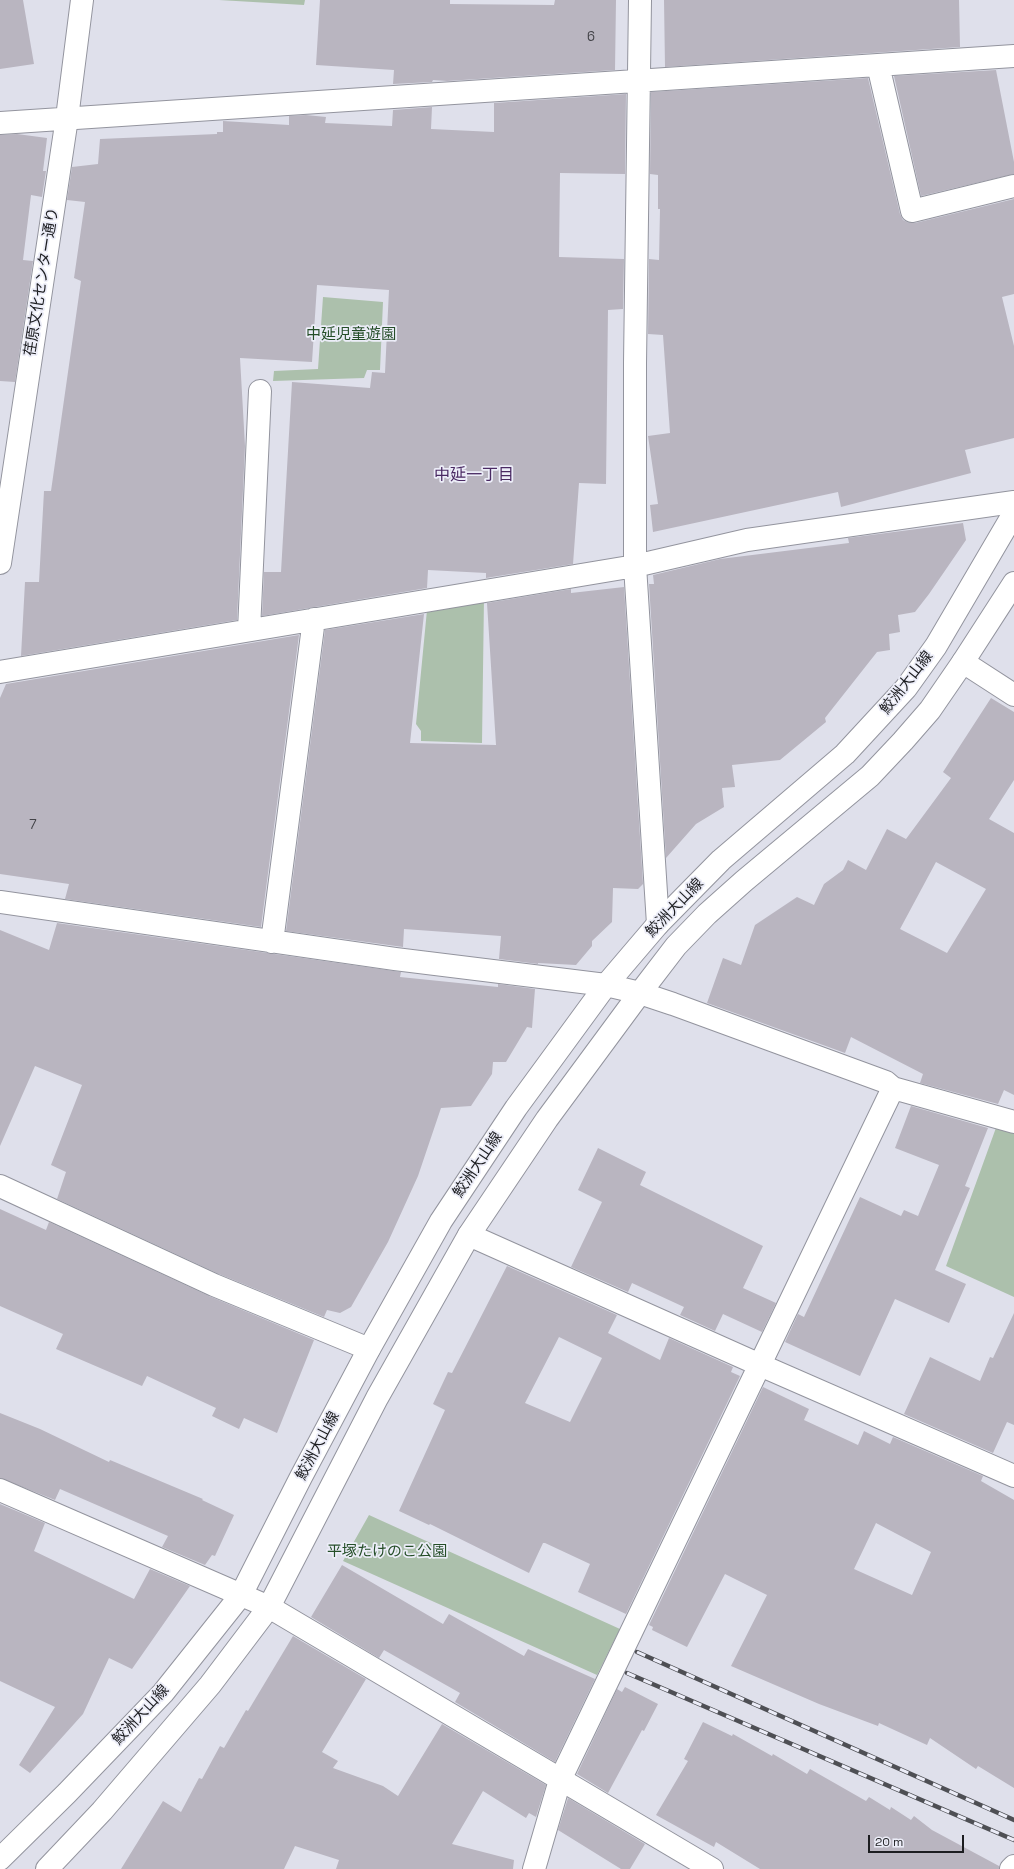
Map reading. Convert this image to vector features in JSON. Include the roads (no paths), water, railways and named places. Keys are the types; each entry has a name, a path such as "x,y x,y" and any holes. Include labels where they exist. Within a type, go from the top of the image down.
{"street":[{"name":"荏原文化センター通り","path":"0,563 67,118 82,0"},
{"path":"640,0 634,363 635,566 658,924"},
{"path":"0,124 67,118 639,82 878,65 1013,62"},
{"path":"878,65 912,211 1014,186"},
{"path":"249,630 260,391"},
{"path":"0,672 635,566 747,540 1014,502"},
{"name":"鮫洲大山線","path":"0,1859 163,1693 241,1595 301,1477 369,1350 441,1221 516,1108 606,985 658,924 722,860 845,754 906,688 936,646 1014,513"},
{"name":"鮫洲大山線","path":"47,1869 98,1815 210,1685 269,1606 377,1398 469,1234 547,1119 640,993 676,946 707,914 744,881 870,776 903,741 930,710 1014,583"},
{"path":"272,942 314,619"},
{"path":"963,662 1014,695"},
{"path":"0,902 395,959 606,985 640,993 879,1080 893,1088 1014,1122"},
{"path":"534,1869 560,1780 893,1088"},
{"path":"0,1186 214,1285 369,1350"},
{"path":"469,1234 760,1365 1014,1476"},
{"path":"0,1490 269,1606 712,1869"},
{"path":"1011,1869 1014,1866"}],"railway":[{"path":"637,1652 1014,1820"},
{"path":"627,1673 1014,1840"}],"district":[{"name":"中延一丁目","path":"474,476"}],"park label":[{"name":"中延児童遊園","path":"351,335"},
{"name":"平塚たけのこ公園","path":"387,1552"}]}
